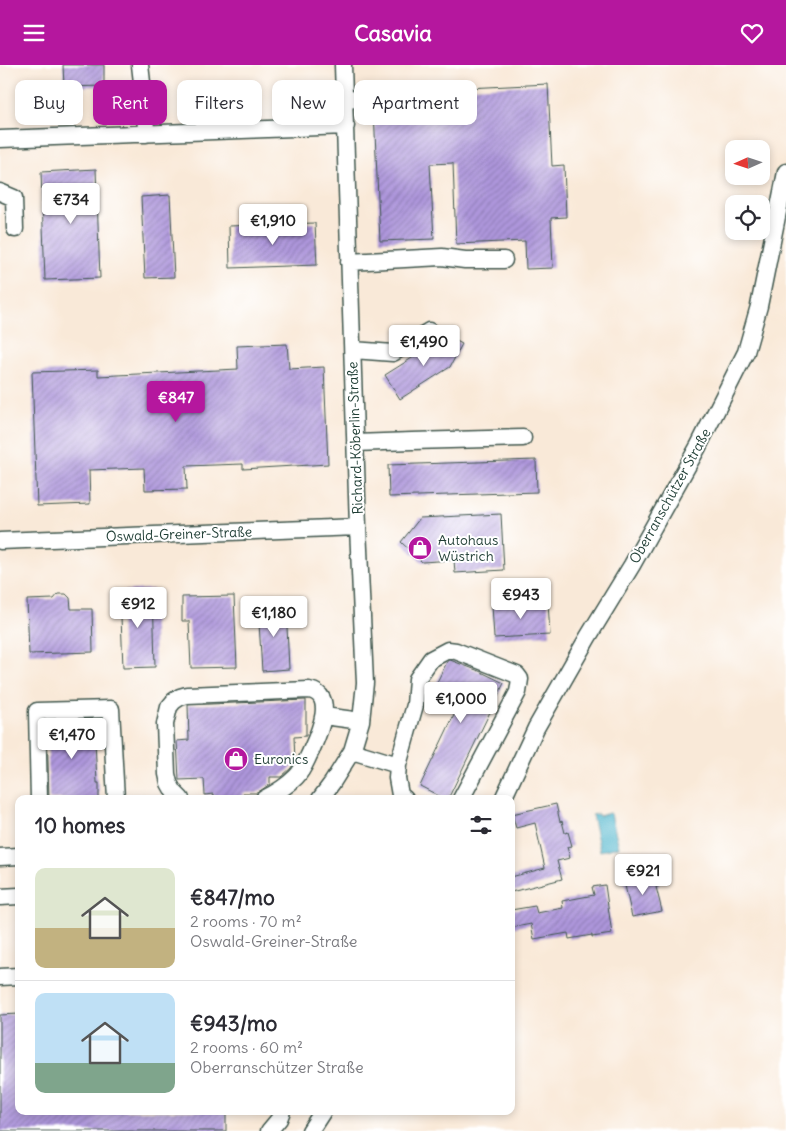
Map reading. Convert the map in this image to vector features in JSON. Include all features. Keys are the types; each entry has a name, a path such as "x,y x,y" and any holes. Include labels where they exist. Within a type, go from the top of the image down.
{"street":[{"path":"140,65 146,134"},
{"name":"Richard-Köberlin-Straße","path":"323,795 352,751 361,721 365,683 343,65"},
{"path":"345,100 354,99"},
{"path":"0,139 346,126"},
{"name":"Oberranschützer Straße","path":"505,795 536,728 632,565 698,447 746,352 759,306 786,172"},
{"path":"0,192 14,198 15,229"},
{"path":"349,262 442,257 465,260 504,260"},
{"path":"353,350 393,353 429,331"},
{"path":"355,443 523,438"},
{"name":"Oswald-Greiner-Straße","path":"0,541 358,527"},
{"path":"400,795 396,778 415,705 416,679 431,659 448,651 456,651 517,675 520,679 518,692 463,795"},
{"path":"177,795 169,783 167,774 165,724 169,707 174,701 186,695 316,691 321,695 324,702 324,716 316,739 298,776 272,795"},
{"path":"39,795 37,711 111,709 116,795"},
{"path":"324,716 361,721"},
{"path":"352,751 398,765"},
{"path":"0,857 15,856"},
{"path":"0,897 15,896"},
{"path":"0,977 15,976"},
{"path":"268,1131 280,1115"},
{"path":"310,1131 321,1115"}],"water":[{"path":"598,814 599,816 611,814 619,847 600,851 592,815"}],"building":[{"path":"63,65 104,65 104,80 93,80 93,86 83,87 83,80 64,80"},
{"path":"548,84 552,166 564,165 566,217 551,218 553,268 526,269 525,241 456,244 453,163 430,164 434,239 380,241 375,125 477,125 477,88"},
{"path":"96,169 100,278 45,280 41,172"},
{"path":"170,195 174,277 145,278 141,197"},
{"path":"315,223 317,265 230,268 229,226"},
{"path":"447,336 462,344 450,367 400,399 385,375"},
{"path":"287,344 289,369 324,367 328,464 243,469 243,464 186,466 187,489 145,490 144,468 89,470 90,504 37,506 32,372 98,370 98,376 238,369 237,346"},
{"path":"536,460 537,492 389,497 388,465"},
{"path":"501,514 504,570 455,573 454,560 422,562 401,542 420,518"},
{"path":"153,589 155,667 123,668 120,591"},
{"path":"58,594 66,594 70,598 71,609 92,609 93,652 29,654 27,600 54,599"},
{"path":"234,596 237,667 191,668 189,621 182,621 182,597"},
{"path":"548,602 550,635 494,638 492,605"},
{"path":"286,606 289,669 262,671 258,607"},
{"path":"450,660 504,683 450,795 437,795 420,786 457,709 452,694 435,686 447,662"},
{"path":"306,700 306,736 294,737 295,761 291,768 281,777 270,777 270,784 257,793 205,795 204,779 179,780 177,741 189,740 188,705"},
{"path":"94,719 99,795 49,795 47,721"},
{"path":"556,804 560,822 562,821 565,833 568,832 572,846 567,847 570,858 557,861 562,879 515,891 515,876 545,868 535,823 516,828 515,813"},
{"path":"657,875 659,886 656,887 662,911 632,917 624,881"},
{"path":"605,885 612,934 569,939 568,933 534,939 531,924 515,927 515,909 535,906 537,913 563,908 562,901 594,895 592,887"},
{"path":"15,1014 15,1115 226,1115 226,1131 0,1131 0,1015"}],"place":[{"name":"Autohaus Wüstrich","path":"420,548"},
{"name":"Euronics","path":"236,759"}]}
